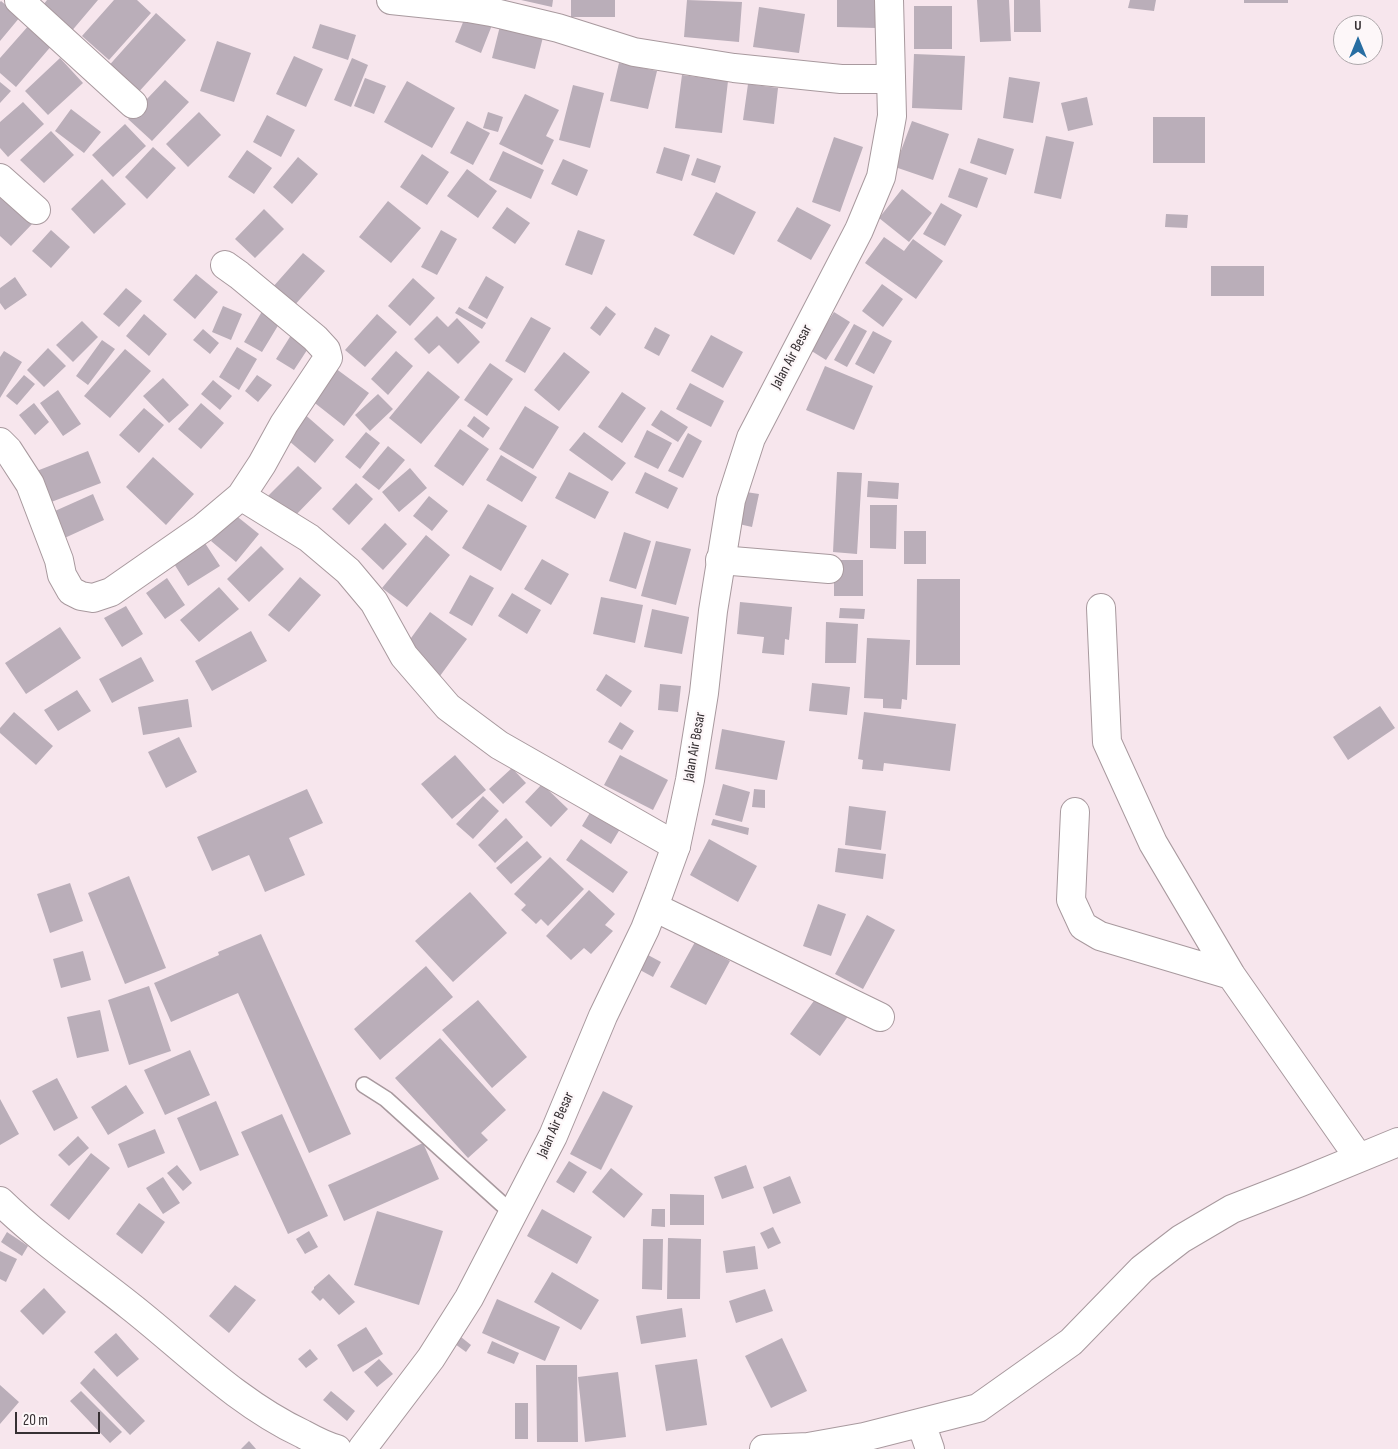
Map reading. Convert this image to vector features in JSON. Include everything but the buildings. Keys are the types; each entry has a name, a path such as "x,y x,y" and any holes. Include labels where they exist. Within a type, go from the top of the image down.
{"street":[{"path":"19,0 133,104"},
{"path":"392,0 491,12 558,28 634,52 716,65 841,79 891,80"},
{"name":"Jalan Air Besar","path":"362,1449 440,1343 469,1298 553,1136 603,1016 654,907 676,846 690,780 704,694 720,560 731,500 751,438 859,230 881,176 892,116 890,0"},
{"path":"0,178 36,210"},
{"path":"0,442 8,450 30,484 59,560 62,575 71,591 81,596 93,598 111,592 203,528 240,496 262,464 284,424 328,358 326,350 316,338 225,265"},
{"path":"240,496 309,538 348,571 374,602 404,656 448,707 499,745 676,846"},
{"path":"720,560 829,569"},
{"path":"1102,608 1107,742 1153,843 1231,975 1359,1158"},
{"path":"1075,812 1071,900 1083,926 1100,936 1231,975"},
{"path":"654,907 880,1017"},
{"path":"764,1449 808,1448 864,1437 978,1408 1071,1342 1142,1269 1190,1234 1232,1208 1398,1142"},
{"path":"0,1201 29,1229 131,1306 219,1381 291,1429 329,1447 338,1449"},
{"path":"920,1423 930,1449"}],"lane":[{"path":"364,1085 386,1099 513,1214"}]}
